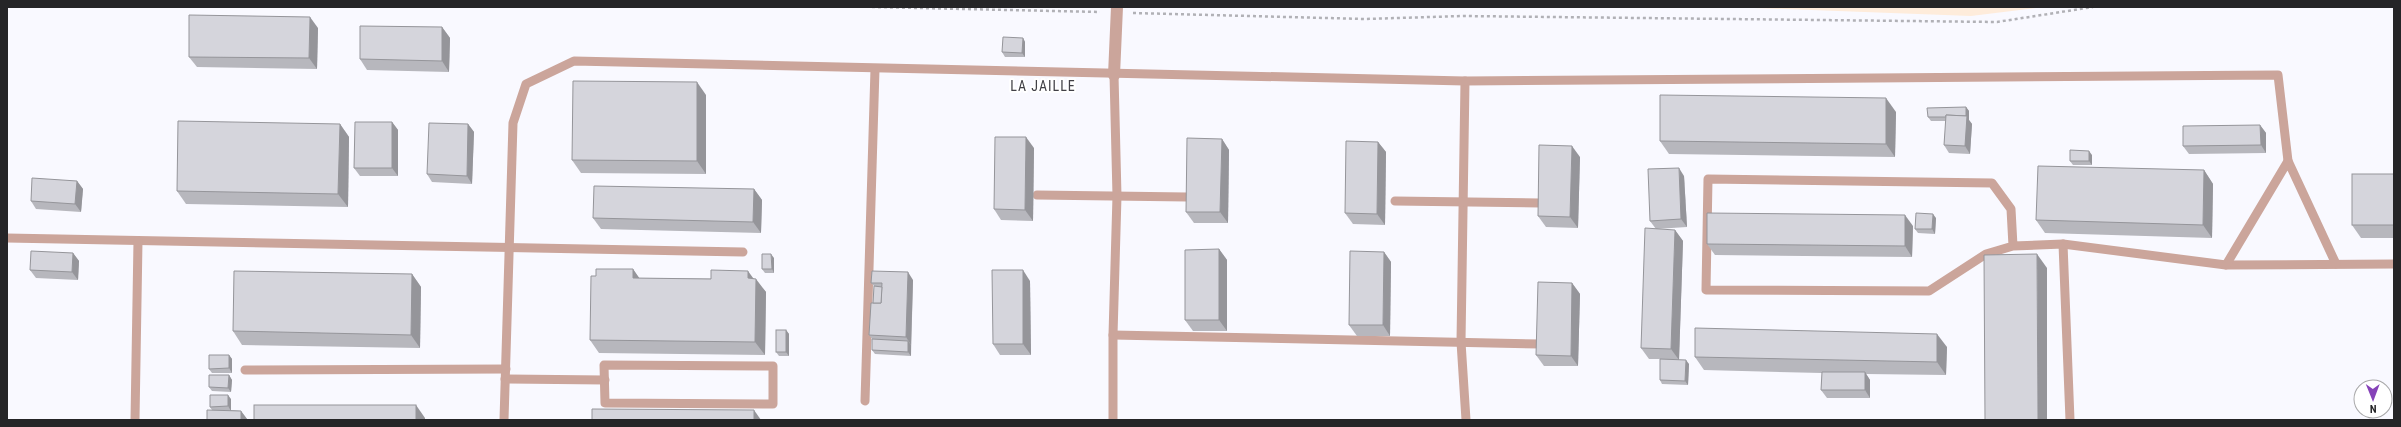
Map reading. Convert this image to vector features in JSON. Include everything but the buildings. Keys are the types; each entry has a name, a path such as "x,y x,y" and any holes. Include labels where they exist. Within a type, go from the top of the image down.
{"street":[{"path":"1114,75 1117,10"}],"lane":[{"path":"504,420 513,123 526,84 574,61 1114,75 1465,81 2278,75 2288,161 2336,264"},
{"path":"865,401 875,69"},
{"path":"1114,75 1117,196 1113,335 1114,420"},
{"path":"1465,81 1461,342 1466,420"},
{"path":"2226,265 2288,161"},
{"path":"2013,246 2011,209 1992,183 1708,179 1706,290 1929,291 1986,254 2013,246 2063,244 2226,265 2394,264"},
{"path":"1037,194 1187,197"},
{"path":"1395,201 1540,203"},
{"path":"7,238 509,246 742,252"},
{"path":"135,420 138,241"},
{"path":"2063,244 2070,420"},
{"path":"1113,335 1541,344"},
{"path":"604,366 773,366 773,404 605,402 605,380 604,366"},
{"path":"245,370 506,369"},
{"path":"505,379 605,380"}],"path":[{"path":"872,7 1117,10 1365,19 1463,16 1997,22 2092,7"}],"shaded area":[{"path":"1728,7 2044,7 1971,16"}],"district":[{"name":"LA JAILLE","path":"1043,86"}]}
